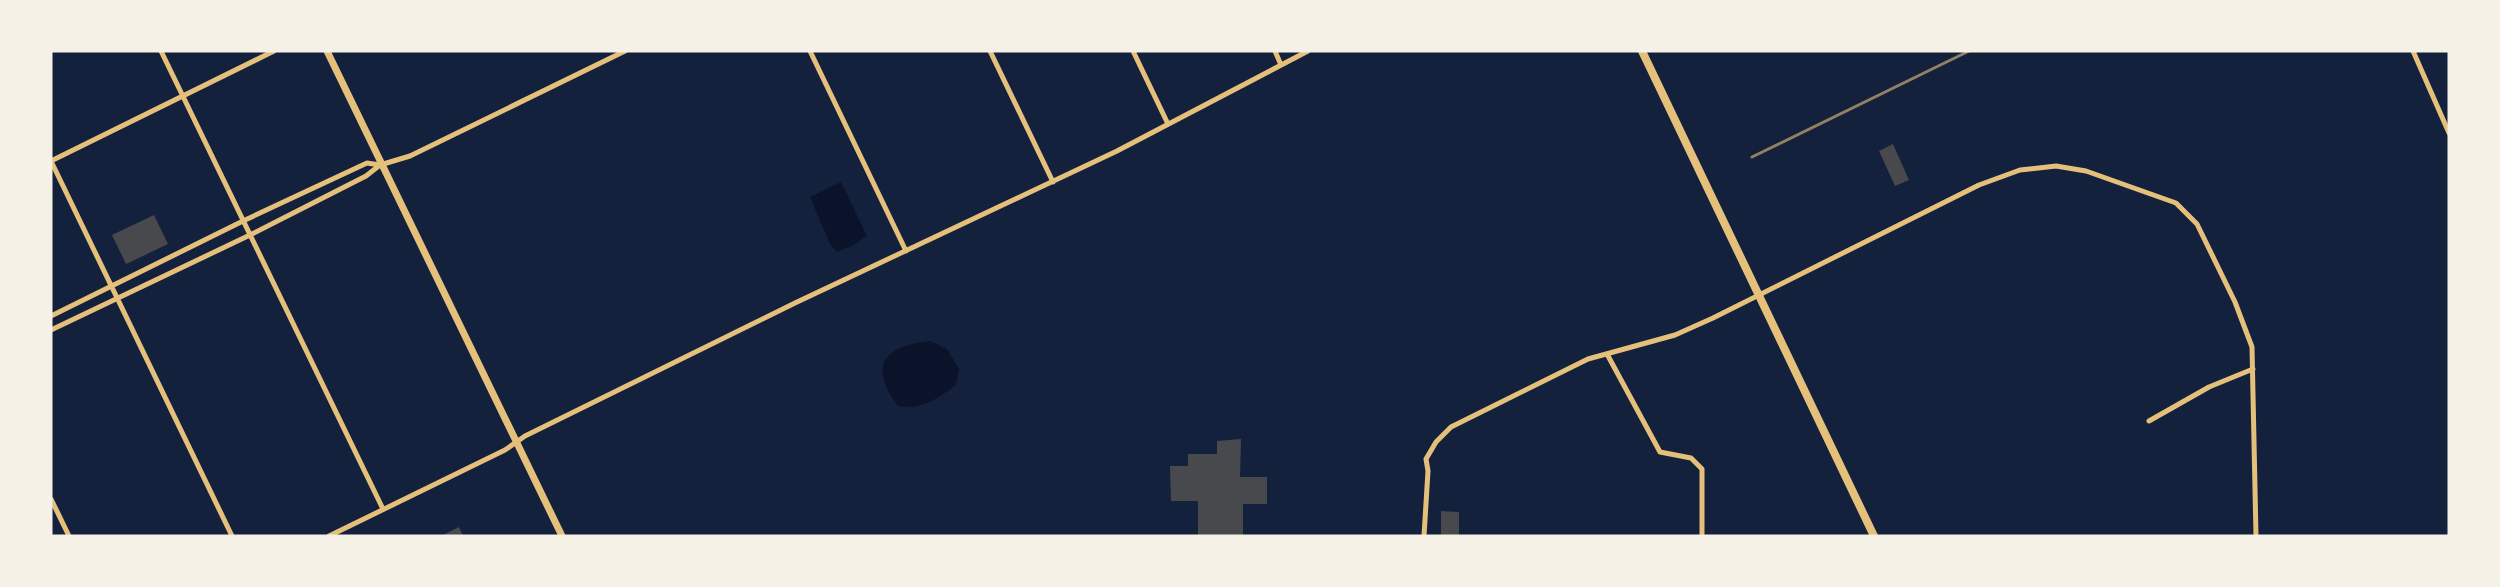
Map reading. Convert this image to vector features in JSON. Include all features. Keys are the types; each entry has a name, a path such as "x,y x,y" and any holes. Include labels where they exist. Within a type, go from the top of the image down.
{"main road":[{"path":"1642,51 1874,536"}],"street":[{"path":"161,51 383,509"},
{"path":"232,536 119,297 51,161 274,51"},
{"path":"327,51 380,165 562,536"},
{"path":"51,330 250,235 366,176 380,165 410,156 625,51"},
{"path":"810,51 906,251"},
{"path":"990,51 1053,182"},
{"path":"1133,51 1168,124"},
{"path":"1275,51 1281,65"},
{"path":"329,536 505,450 517,442 713,343 1053,182 1308,51"},
{"path":"2413,51 2449,133"},
{"path":"51,316 243,221 367,163 380,165"},
{"path":"1424,536 1428,472 1426,459 1443,433 1451,427 1588,359 1676,335 1759,296 1979,185 2020,170 2056,166 2086,171 2176,203 2197,224 2235,302 2252,347 2256,536"},
{"path":"1607,354 1660,452 1691,458 1702,469 1702,536"},
{"path":"2148,421 2209,387 2253,369"},
{"path":"51,499 69,536"}],"water":[{"path":"841,182 867,236 852,246 837,252 830,244 810,197"},
{"path":"930,341 947,349 959,369 956,385 936,399 922,405 898,406 884,380 883,369 885,360 891,353 901,348"}],"building":[{"path":"1893,144 1909,180 1895,186 1879,151"},
{"path":"154,215 168,244 126,264 112,235"},
{"path":"1241,439 1240,477 1267,477 1267,504 1243,504 1243,536 1198,536 1198,501 1171,501 1170,466 1188,466 1188,454 1217,454 1217,441"},
{"path":"1441,511 1459,512 1459,536 1441,536"},
{"path":"459,527 463,536 441,536"}],"railway":[{"path":"1752,157 1969,51"}]}
